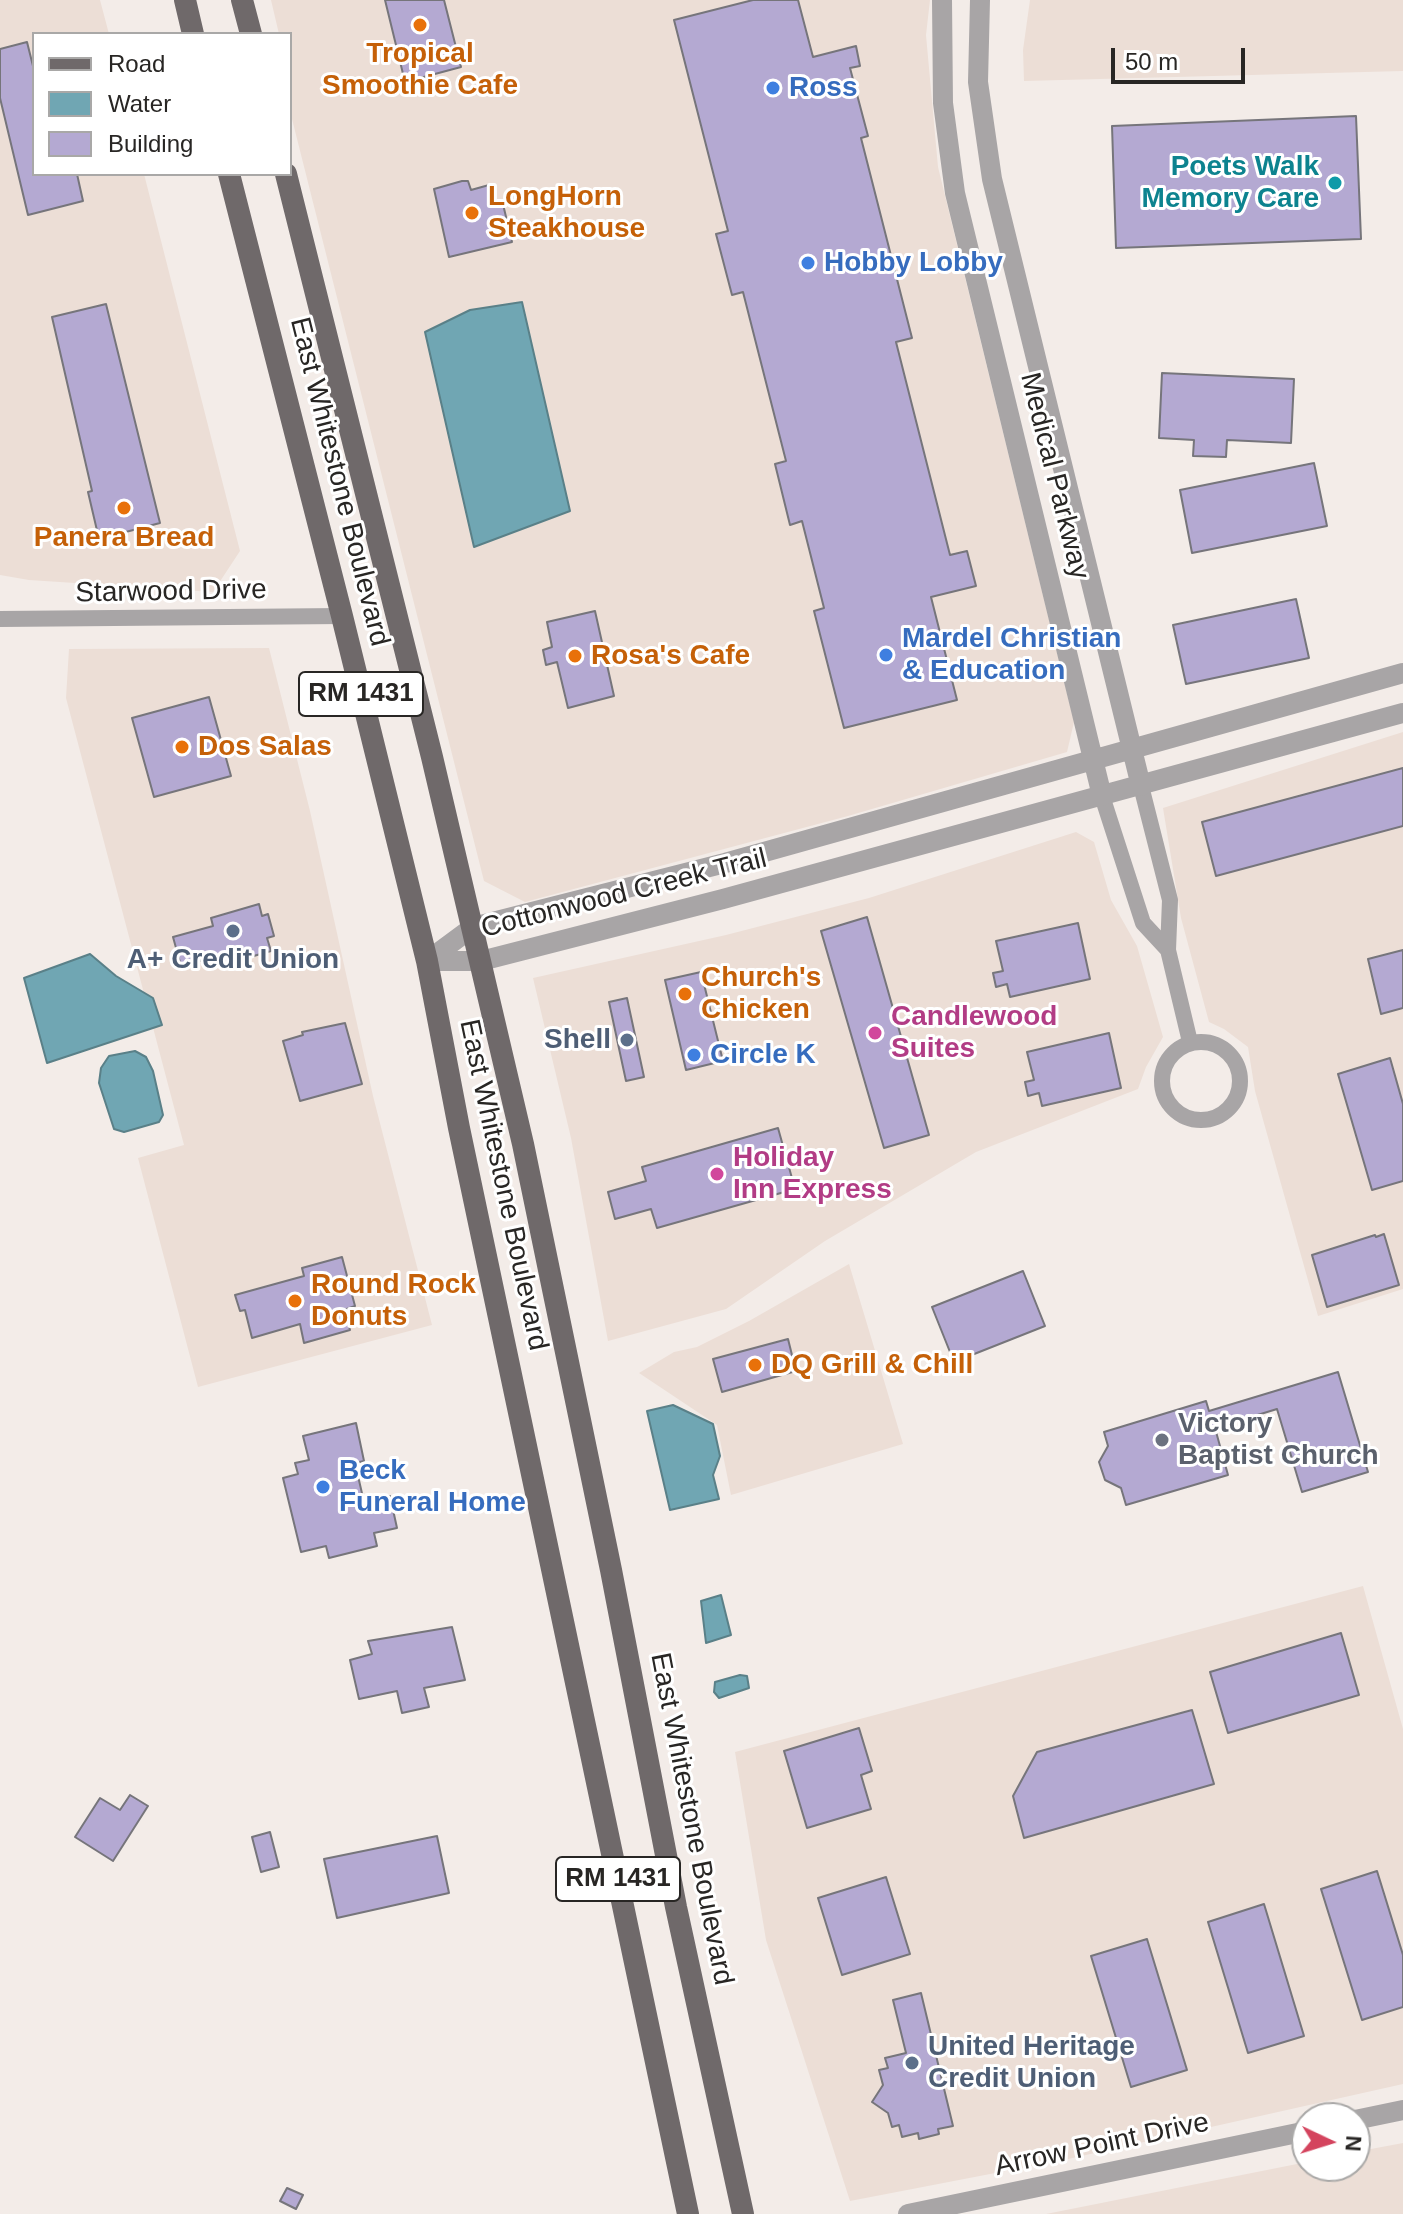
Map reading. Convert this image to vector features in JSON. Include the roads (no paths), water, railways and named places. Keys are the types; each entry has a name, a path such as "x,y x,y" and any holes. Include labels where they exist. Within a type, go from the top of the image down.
{"main road":[{"path":"185,0 193,32"},
{"path":"242,0 250,32"},
{"name":"East Whitestone Boulevard","path":"230,176 427,961 465,1159 688,2214"},
{"name":"East Whitestone Boulevard","path":"286,176 473,927 523,1144 617,1600 676,1907 743,2214"}],"street":[{"name":"Medical Parkway","path":"942,0 943,103 955,193 1102,796 1143,923 1168,950"},
{"name":"Medical Parkway","path":"980,0 978,82 983,128 1010,257 1170,900 1168,950 1190,1042"},
{"path":"973,265 1010,257"},
{"name":"Starwood Drive","path":"0,619 342,616"},
{"name":"Cottonwood Creek Trail","path":"427,961 473,927 725,863 1403,673"},
{"name":"Cottonwood Creek Trail","path":"427,961 481,961 1141,786 1403,713"},
{"path":"1190,1042 1215,1043 1225,1049 1239,1070 1239,1092 1233,1103 1226,1111 1205,1120 1183,1116 1173,1109 1162,1089 1164,1065 1170,1055 1190,1042"},
{"path":"1371,2117 1403,2110"},
{"name":"Arrow Point Drive","path":"908,2214 1291,2134"}],"water":[{"path":"522,302 570,511 474,547 425,332 470,310"},
{"path":"90,954 116,976 153,998 162,1025 47,1063 24,978"},
{"path":"135,1051 146,1057 153,1071 163,1115 159,1122 124,1132 114,1129 99,1083 101,1068 109,1056"},
{"path":"673,1405 713,1424 720,1456 713,1475 719,1499 670,1510 647,1411"},
{"path":"721,1595 731,1635 706,1643 701,1601"},
{"path":"747,1676 749,1688 719,1698 714,1692 715,1682"}],"place":[{"name":"Tropical Smoothie Cafe","path":"420,25"},
{"name":"Ross","path":"773,88"},
{"name":"Poets Walk Memory Care","path":"1335,183"},
{"name":"LongHorn Steakhouse","path":"472,213"},
{"name":"Hobby Lobby","path":"808,263"},
{"name":"Panera Bread","path":"124,508"},
{"name":"Mardel Christian & Education","path":"886,655"},
{"name":"Rosa's Cafe","path":"575,656"},
{"name":"Dos Salas","path":"182,747"},
{"name":"A+ Credit Union","path":"233,931"},
{"name":"Church's Chicken","path":"685,994"},
{"name":"Candlewood Suites","path":"875,1033"},
{"name":"Shell","path":"627,1040"},
{"name":"Circle K","path":"694,1055"},
{"name":"Holiday Inn Express","path":"717,1174"},
{"name":"Round Rock Donuts","path":"295,1301"},
{"name":"DQ Grill & Chill","path":"755,1365"},
{"name":"Victory Baptist Church","path":"1162,1440"},
{"name":"Beck Funeral Home","path":"323,1487"},
{"name":"United Heritage Credit Union","path":"912,2063"}]}
